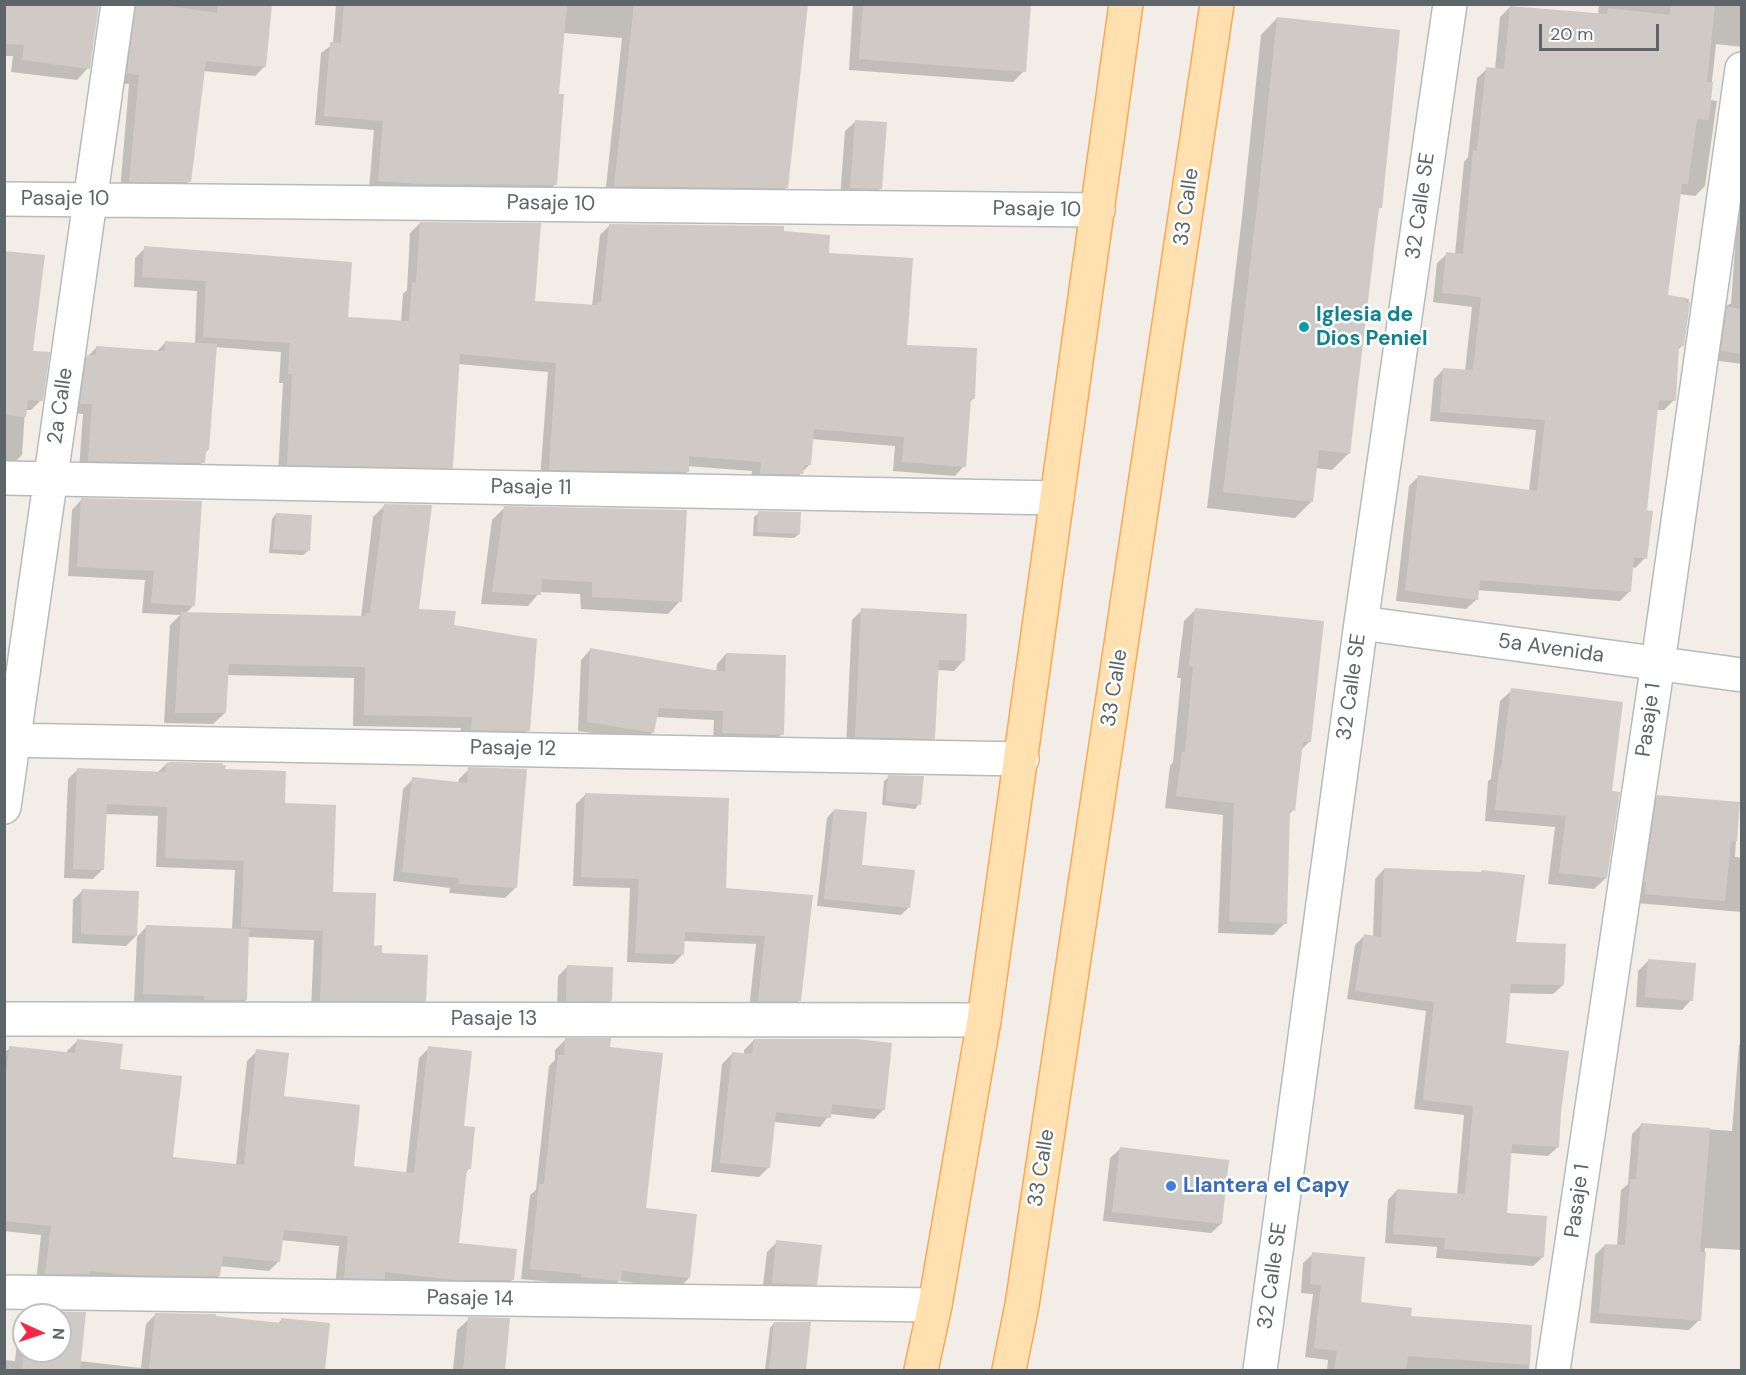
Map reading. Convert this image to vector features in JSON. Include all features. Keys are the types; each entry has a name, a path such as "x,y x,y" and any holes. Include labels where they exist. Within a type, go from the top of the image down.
{"main road":[{"path":"921,1371 935,1305 984,1020 1126,4"},
{"name":"33 Calle","path":"1009,1371 1022,1305 1217,4"}],"street":[{"name":"2a Calle","path":"4,807 9,740 51,479 118,4"},
{"name":"32 Calle SE","path":"1260,1371 1361,623 1450,4"},
{"name":"Pasaje 1","path":"1553,1371 1658,663 1742,69"},
{"name":"Pasaje 10","path":"4,199 1098,210"},
{"name":"Pasaje 11","path":"4,478 1058,498"},
{"name":"5a Avenida","path":"1361,623 1742,675"},
{"name":"Pasaje 12","path":"9,740 1022,759"},
{"name":"Pasaje 13","path":"4,1019 984,1020"},
{"name":"Pasaje 14","path":"4,1292 935,1305"}],"building":[{"path":"4,4 99,4 90,69 22,60 24,45 4,44"},
{"path":"136,4 156,4 217,13 218,4 272,4 266,67 206,61 191,182 129,182 139,75 127,73"},
{"path":"344,4 567,4 559,94 564,94 557,185 422,184 378,181 383,121 324,116 330,42 341,43"},
{"path":"634,4 808,4 788,188 614,186"},
{"path":"863,4 1031,4 1026,72 859,59"},
{"path":"1671,4 1715,4 1707,82 1713,82 1709,120 1697,119 1688,184 1682,184 1668,295 1686,298 1686,302 1690,302 1684,346 1679,346 1676,401 1659,400 1647,510 1653,511 1647,559 1634,557 1631,592 1480,580 1478,600 1405,591 1418,475 1537,491 1545,420 1440,412 1443,368 1473,370 1481,297 1442,293 1446,252 1463,254 1473,150 1477,151 1486,67 1504,69 1510,6 1607,14 1608,8 1670,15"},
{"path":"1277,17 1400,30 1382,208 1379,208 1350,454 1319,450 1313,502 1223,492"},
{"path":"855,120 887,122 882,189 850,188"},
{"path":"420,222 541,223 535,301 597,305 597,302 601,302 609,224 784,226 784,231 830,235 829,253 913,258 907,345 977,348 975,399 971,399 966,467 902,462 904,437 814,429 811,465 804,465 803,474 760,474 761,462 689,456 689,472 549,470 556,363 460,354 453,468 287,465 292,374 288,374 290,343 203,337 206,281 142,277 144,246 352,262 348,317 409,321 412,282 416,283"},
{"path":"4,251 45,255 33,351 50,352 43,401 28,400 26,417 4,415"},
{"path":"1727,307 1742,309 1742,354 1721,351"},
{"path":"165,341 217,344 209,450 206,450 205,463 88,461 92,404 80,404 87,355 96,355 96,346 165,351"},
{"path":"81,498 202,501 195,606 151,603 154,571 77,567"},
{"path":"384,504 432,505 419,609 456,611 454,625 537,639 530,731 471,730 472,717 364,715 365,667 229,664 226,713 175,713 181,612 366,616 366,613 370,613"},
{"path":"504,506 687,510 682,602 592,597 592,582 542,579 541,595 492,592"},
{"path":"758,511 801,512 800,534 757,532"},
{"path":"276,513 312,515 310,551 273,549"},
{"path":"861,608 967,614 965,661 939,660 935,739 855,737"},
{"path":"1195,608 1324,621 1311,742 1303,742 1295,811 1290,810 1287,924 1229,921 1234,803 1176,796 1182,752 1185,752 1193,667 1189,666"},
{"path":"590,648 725,672 726,653 786,655 784,735 722,733 723,711 659,708 654,733 587,722"},
{"path":"1511,688 1623,702 1612,791 1620,792 1607,878 1559,873 1566,816 1495,810"},
{"path":"166,763 223,763 222,765 226,765 225,769 286,771 285,803 336,805 333,892 376,893 374,946 382,945 382,953 428,955 426,1001 320,1001 323,931 241,927 244,861 165,858 167,807 107,804 104,870 73,869 77,768 165,772"},
{"path":"468,767 527,769 517,888 458,884 459,878 402,872 412,777 467,783"},
{"path":"888,775 924,776 921,805 886,801"},
{"path":"585,793 729,798 726,888 813,895 801,1001 758,1001 765,936 685,932 684,955 635,953 639,879 581,877"},
{"path":"1657,795 1740,802 1737,841 1731,841 1725,901 1645,894 1646,883 1644,882"},
{"path":"834,809 867,812 862,865 915,870 910,908 824,899"},
{"path":"1384,868 1481,872 1482,870 1525,875 1516,942 1566,944 1564,985 1511,984 1506,1043 1569,1051 1559,1147 1512,1144 1507,1213 1547,1216 1544,1257 1444,1249 1445,1238 1393,1234 1397,1189 1465,1194 1473,1106 1423,1100 1434,1002 1355,991 1364,934 1381,937"},
{"path":"82,889 139,891 137,936 81,934"},
{"path":"146,925 249,929 247,1000 204,1000 204,996 143,994"},
{"path":"1648,959 1696,963 1693,1001 1645,997"},
{"path":"567,965 613,967 612,1001 566,1001"},
{"path":"565,1038 611,1038 610,1047 663,1053 646,1208 697,1214 690,1278 622,1271 621,1281 530,1269 539,1184 544,1184 558,1055 564,1055"},
{"path":"77,1039 123,1044 120,1069 182,1076 173,1157 244,1165 256,1049 289,1053 284,1096 360,1105 354,1166 414,1173 428,1046 472,1051 464,1126 475,1127 471,1169 467,1169 459,1243 517,1249 514,1280 453,1280 385,1272 385,1279 344,1278 348,1236 284,1230 280,1262 223,1256 220,1276 132,1275 90,1271 89,1274 45,1274 51,1226 4,1221 4,1093 9,1046 75,1053"},
{"path":"754,1039 857,1039 892,1043 885,1110 832,1104 831,1118 776,1112 770,1168 720,1163 732,1052 752,1054"},
{"path":"1641,1123 1710,1128 1700,1252 1706,1252 1701,1321 1599,1313 1605,1244 1625,1245 1630,1179 1636,1179"},
{"name":"Llantera el Capy","path":"1120,1147 1229,1160 1222,1224 1112,1212"},
{"path":"776,1240 822,1245 817,1285 772,1283"},
{"path":"1312,1252 1365,1257 1361,1302 1412,1308 1411,1316 1532,1325 1530,1365 1408,1356 1406,1371 1334,1371 1337,1351 1314,1348 1321,1285 1310,1284"},
{"path":"72,1312 86,1312 80,1371 22,1371 23,1363 72,1363"},
{"path":"155,1313 216,1314 216,1316 281,1323 281,1318 330,1323 325,1371 149,1371"},
{"path":"468,1317 510,1318 505,1371 463,1371"},
{"path":"774,1322 811,1322 806,1371 769,1371"}],"place":[{"name":"Iglesia de Dios Peniel","path":"1304,327"},
{"name":"Llantera el Capy","path":"1171,1186"}]}
